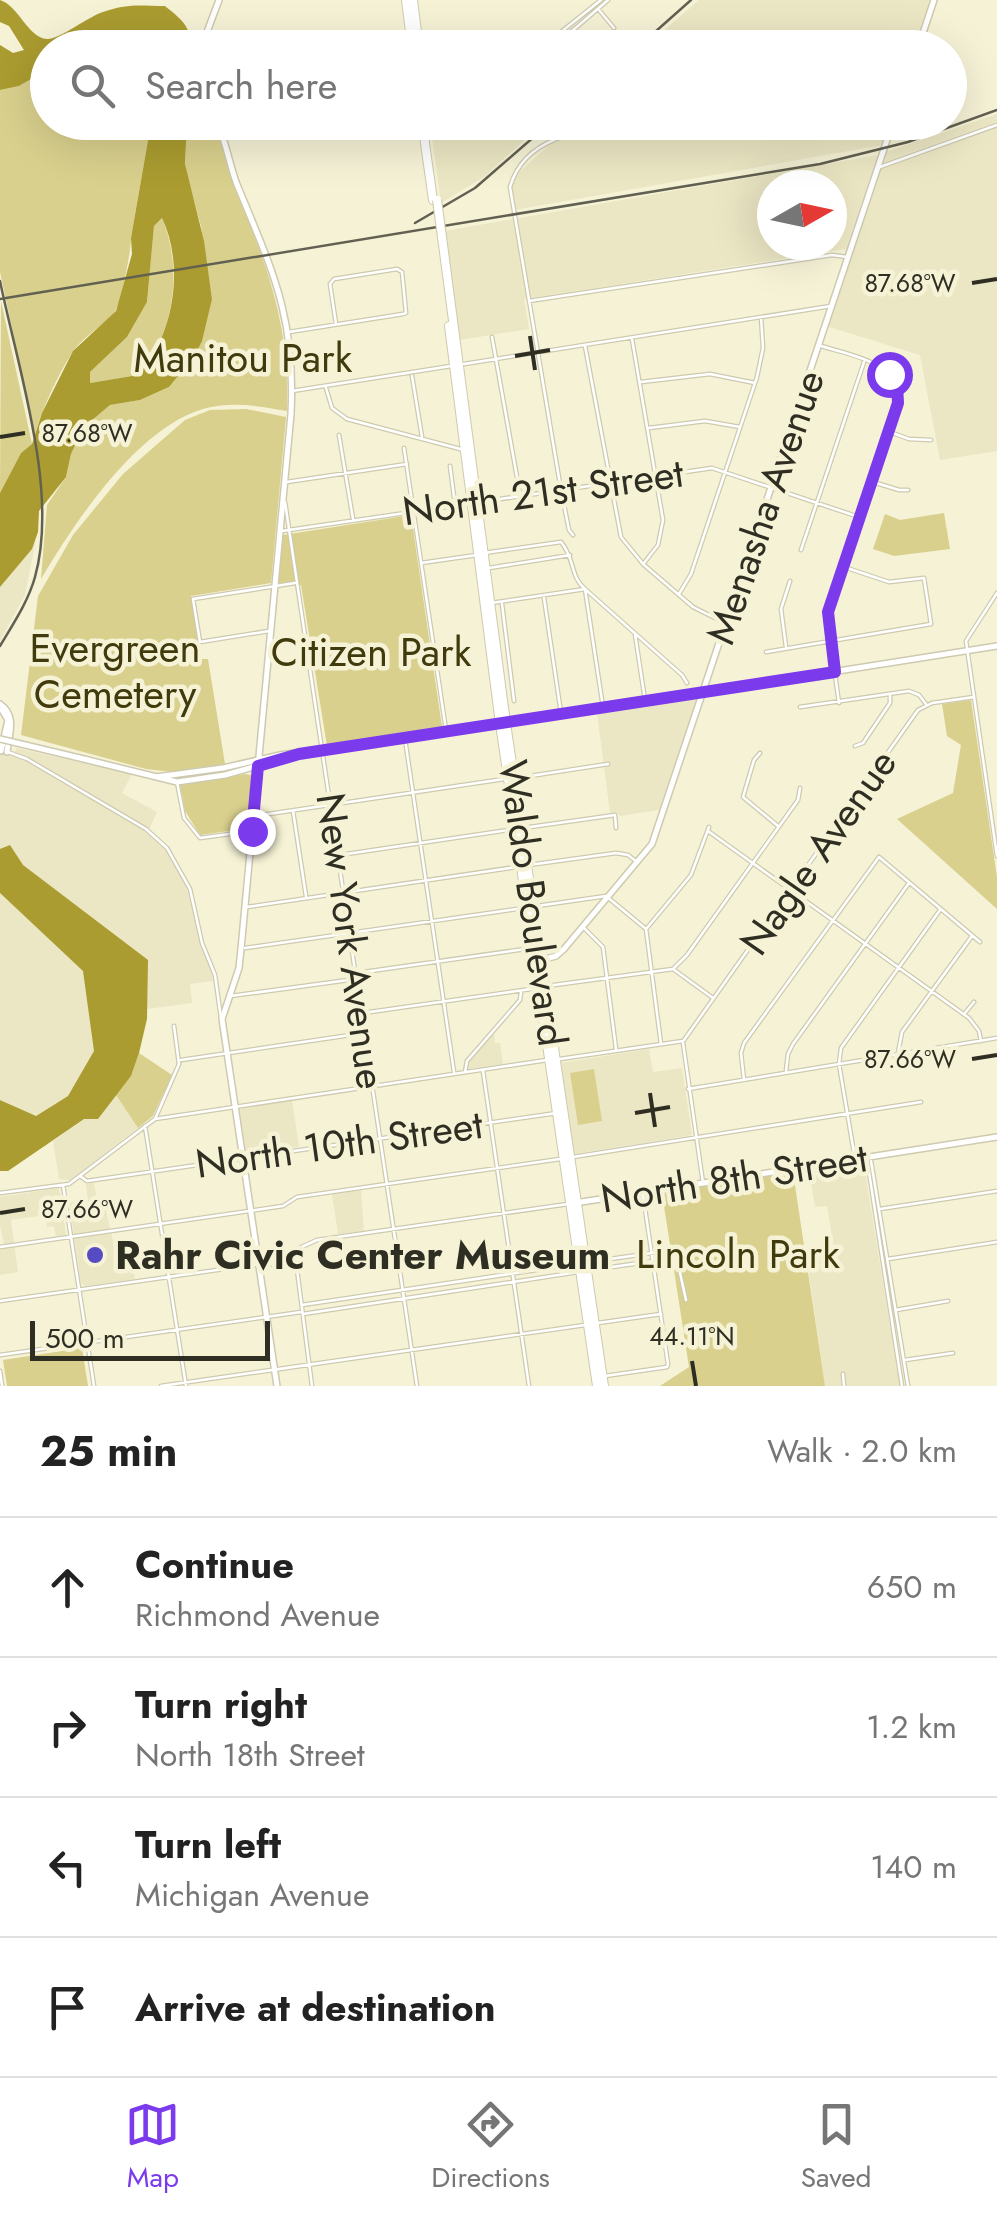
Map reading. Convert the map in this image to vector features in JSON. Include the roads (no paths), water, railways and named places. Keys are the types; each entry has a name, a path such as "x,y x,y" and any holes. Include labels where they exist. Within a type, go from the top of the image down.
{"main road":[{"path":"410,0 413,30"},
{"name":"Waldo Boulevard","path":"427,140 503,723 600,1381"},
{"name":"Waldo Boulevard","path":"530,907 532,948 538,960"}],"street":[{"path":"208,30 219,0"},
{"path":"596,7 601,0"},
{"path":"568,30 608,0"},
{"path":"924,30 934,0"},
{"path":"596,7 614,28"},
{"path":"967,136 997,125"},
{"path":"222,1019 241,948 246,907 292,391 289,332 274,272 223,140"},
{"path":"553,140 518,168 510,187 561,490 569,530 574,535"},
{"name":"Menasha Avenue","path":"538,960 558,954 652,844 887,140"},
{"path":"879,167 955,140"},
{"path":"528,302 832,255 849,258"},
{"path":"289,332 406,313 402,272 397,269 334,279 330,284 336,324"},
{"path":"292,391 833,306"},
{"path":"678,595 691,574 756,384 763,348 761,316"},
{"path":"632,336 662,530 658,545 642,564"},
{"path":"492,337 520,496"},
{"path":"584,344 618,528 626,545 678,595 704,615 726,624"},
{"path":"820,345 883,368 897,385 898,403 827,616 840,702"},
{"path":"801,550 865,360"},
{"path":"411,373 422,438"},
{"path":"640,382 710,374 756,384"},
{"path":"326,386 328,401 338,414 467,449"},
{"path":"648,428 705,421 740,428"},
{"path":"889,431 931,440"},
{"path":"339,435 353,521"},
{"path":"404,448 446,731"},
{"path":"285,482 407,464"},
{"path":"450,466 455,506"},
{"name":"North 21st Street","path":"280,532 704,468 860,517"},
{"path":"872,481 908,490"},
{"name":"New York Avenue","path":"284,497 416,1386"},
{"path":"422,564 561,542 572,555 576,580 687,683"},
{"path":"483,569 572,555"},
{"path":"766,652 932,623 924,578 889,582 843,567"},
{"path":"786,649 781,608 790,582"},
{"path":"271,631 200,642 193,599 298,583"},
{"path":"488,604 585,589"},
{"path":"585,589 603,708"},
{"path":"997,593 968,635 997,856"},
{"path":"544,596 561,715"},
{"path":"502,602 514,701"},
{"path":"634,632 645,702"},
{"path":"176,778 323,750 997,646"},
{"path":"710,672 714,685 724,689"},
{"path":"800,707 913,692 926,704 974,697"},
{"path":"855,746 862,743 890,703 890,694"},
{"name":"Nagle Avenue","path":"682,1041 915,714 926,704"},
{"path":"0,706 8,710 11,719 3,751 27,759 146,829 168,848 190,889 202,943 215,975 251,1211 263,1263 277,1386"},
{"path":"405,737 454,1074"},
{"path":"0,739 156,776 236,772 250,773 256,779"},
{"path":"760,753 754,760 743,797 779,826"},
{"path":"236,772 258,763"},
{"path":"254,817 608,764"},
{"path":"176,778 184,818 200,838 252,831"},
{"path":"361,1014 673,968 798,800 800,788"},
{"path":"293,811 306,898"},
{"path":"338,855 614,815 616,828"},
{"path":"646,929 691,875 709,829 964,1014 974,1024 981,1041"},
{"path":"246,907 616,852 639,863"},
{"path":"744,1080 744,1043 879,857 980,942"},
{"path":"786,1073 793,1044 910,882"},
{"path":"241,948 609,897 646,929 661,1044"},
{"path":"866,1169 854,1160 841,1048 941,909"},
{"path":"584,927 602,945 616,1050"},
{"path":"898,1054 902,1032 972,936"},
{"path":"356,973 532,948"},
{"path":"673,968 714,999"},
{"path":"230,996 356,980"},
{"path":"465,1072 466,1062 520,1000 521,990"},
{"path":"964,1014 974,1002"},
{"path":"155,1119 179,1060 174,1026"},
{"path":"179,1060 364,1032"},
{"path":"688,1088 997,1038"},
{"path":"80,1176 155,1119 682,1041 704,1184"},
{"path":"482,1070 530,1386"},
{"path":"0,1247 283,1206 297,1197 921,1102"},
{"name":"North 10th Street","path":"0,1194 64,1185 80,1176 87,1181 560,1112"},
{"path":"145,1126 185,1384"},
{"name":"North 8th Street","path":"0,1301 263,1263 317,1240 997,1137"},
{"path":"869,1157 866,1169 888,1259 893,1310"},
{"path":"869,1157 882,1260 908,1386"},
{"path":"64,1185 94,1386"},
{"path":"876,1209 997,1190"},
{"path":"600,1381 667,1367 643,1193"},
{"path":"882,1260 997,1242"},
{"path":"0,1355 514,1282 583,1267 651,1253 672,1250 684,1257 652,1262 583,1267 512,1273 302,1305"},
{"path":"294,1251 312,1386"},
{"path":"676,1258 686,1300"},
{"path":"263,1263 296,1261"},
{"path":"893,1310 948,1302"},
{"path":"161,1386 661,1314"},
{"path":"901,1360 954,1353"},
{"path":"901,1360 902,1386"},
{"path":"0,1371 2,1386"},
{"path":"842,1374 844,1386"}],"railway":[{"path":"657,30 691,0"},
{"path":"967,121 997,110"},
{"path":"415,223 475,188 530,140"},
{"path":"0,299 820,164 914,140"},
{"path":"0,281 33,430 42,507 35,577 0,646"}],"place":[{"name":"Rahr Civic Center Museum","path":"95,1255"}],"park label":[{"name":"Manitou Park","path":"243,358"},
{"name":"Citizen Park","path":"371,652"},
{"name":"Evergreen Cemetery","path":"115,671"},
{"name":"Lincoln Park","path":"738,1254"}]}
